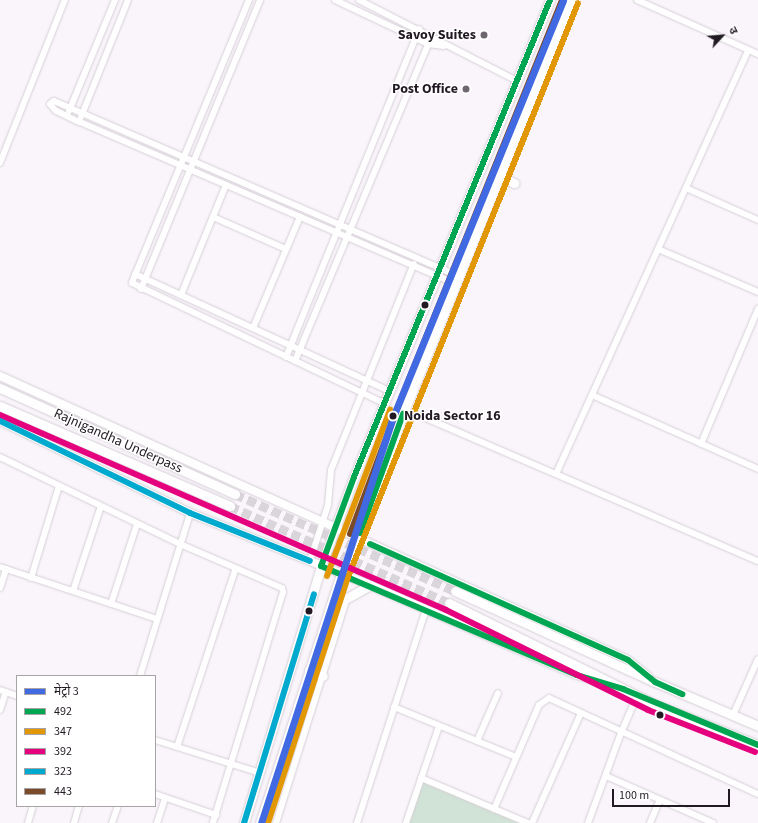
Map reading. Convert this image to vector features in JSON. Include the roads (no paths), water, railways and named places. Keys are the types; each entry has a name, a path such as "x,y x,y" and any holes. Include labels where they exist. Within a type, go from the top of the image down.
{"main road":[{"path":"244,823 322,566 336,528 384,403 550,0"},
{"path":"260,823 341,574 358,538 405,409 571,0"},
{"path":"499,176 514,183"},
{"name":"Rajnigandha Underpass","path":"0,388 235,494"},
{"name":"Rajnigandha Underpass","path":"0,406 230,506"},
{"path":"327,615 338,603 348,596 370,585"},
{"path":"455,591 655,682 758,726"},
{"path":"449,603 638,696 758,745"},
{"path":"309,670 322,676"}],"street":[{"path":"0,163 65,0"},
{"path":"66,116 115,0"},
{"path":"79,122 128,0"},
{"path":"249,0 132,283 141,289 384,403"},
{"path":"141,289 260,0"},
{"path":"335,0 428,44 446,46"},
{"path":"359,0 432,35 446,46 517,80"},
{"path":"637,0 758,54"},
{"path":"286,357 419,29"},
{"path":"295,361 432,35"},
{"path":"556,474 748,50"},
{"path":"397,85 409,89"},
{"path":"439,272 413,266 347,238 79,122 51,107 50,104 54,101 415,258 439,272 457,280"},
{"path":"370,151 381,156"},
{"path":"181,295 226,185"},
{"path":"686,188 758,220"},
{"path":"213,217 286,249"},
{"path":"253,328 300,217"},
{"path":"658,249 758,292"},
{"path":"310,561 331,491 330,475 361,392 415,258"},
{"path":"135,274 389,391"},
{"path":"701,444 758,309"},
{"path":"0,376 628,660 655,682"},
{"path":"592,395 758,469"},
{"path":"421,416 758,561"},
{"path":"0,421 190,513 370,585 577,675 623,689"},
{"path":"0,457 180,544 279,585 283,592 213,823"},
{"path":"31,578 59,486"},
{"path":"73,591 101,506"},
{"path":"140,675 190,513"},
{"path":"111,604 137,524"},
{"path":"0,588 3,568 157,619"},
{"path":"177,747 236,568"},
{"path":"276,823 348,596"},
{"path":"357,823 426,609"},
{"path":"733,715 758,659"},
{"path":"0,710 3,691 16,696"},
{"path":"477,741 498,693"},
{"path":"588,823 621,733 638,696"},
{"path":"494,809 539,705 545,699 550,698 621,733 758,794"},
{"path":"394,707 516,757"},
{"path":"532,823 581,713"},
{"path":"406,823 439,726"},
{"path":"156,740 260,773"},
{"path":"606,776 711,823"},
{"path":"421,778 528,823"},
{"path":"156,794 216,815"},
{"path":"157,823 165,798"},
{"path":"650,823 660,800"},
{"path":"28,823 33,807"},
{"path":"74,823 79,807"},
{"path":"112,823 118,807"}],"tunnel":[{"path":"235,494 455,591"},
{"path":"230,506 449,603"}],"metro line":[{"name":"3","path":"261,823 393,417 563,0"}],"place":[{"name":"Savoy Suites","path":"484,35"},
{"name":"Post Office","path":"466,89"},
{"name":"Noida Sector 16","path":"393,416"}]}
